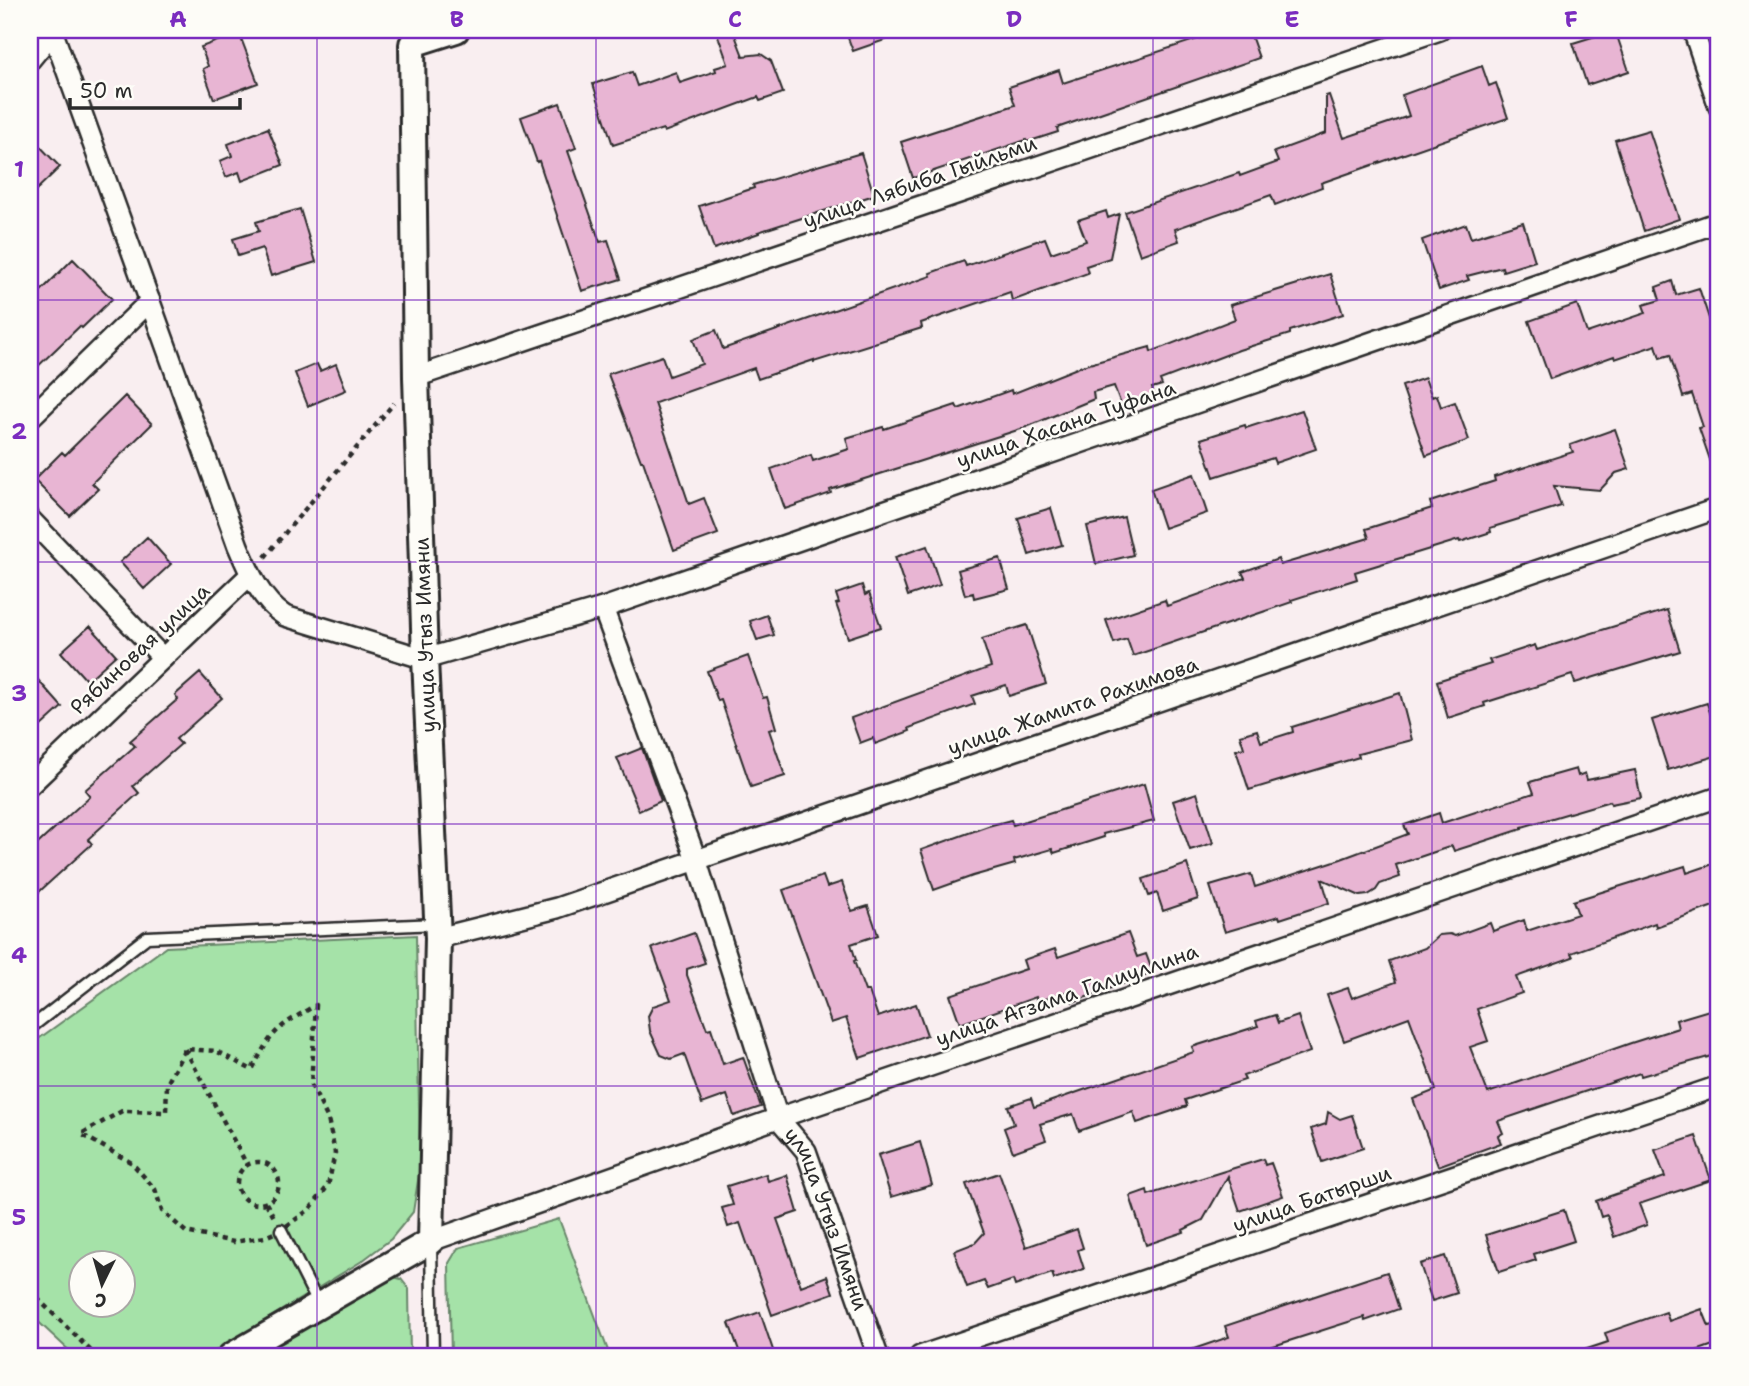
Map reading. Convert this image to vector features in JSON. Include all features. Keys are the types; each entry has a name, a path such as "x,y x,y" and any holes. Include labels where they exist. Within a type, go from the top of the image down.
{"street":[{"path":"411,37 456,30"},
{"name":"улица Лябиба Гыйльми","path":"416,386 1440,30"},
{"path":"1693,30 1719,107"},
{"path":"30,60 53,31"},
{"path":"53,31 250,575 272,608 285,616 425,659"},
{"name":"улица Утыз Имяни","path":"411,37 416,386 438,931 431,1241"},
{"name":"улица Хасана Туфана","path":"425,659 603,608 1719,222"},
{"path":"30,418 150,300"},
{"name":"улица Жамита Рахимова","path":"438,931 557,908 1719,508"},
{"path":"30,519 163,658"},
{"name":"Рябиновая улица","path":"30,785 250,575"},
{"name":"улица Утыз Имяни","path":"603,608 696,859 778,1118 806,1151 878,1356"},
{"name":"улица Агзама Галиуллина","path":"431,1241 778,1118 1719,797"},
{"name":"улица Батырши","path":"920,1356 1719,1086"},
{"path":"230,1356 431,1241"}],"lane":[{"path":"30,1028 147,937 438,931"},
{"path":"281,1230 319,1305"},
{"path":"431,1241 433,1356"}],"path":[{"path":"250,575 400,397 416,386"},
{"path":"316,1005 311,1085 328,1119 335,1153 328,1186 310,1209 281,1230 265,1237 234,1242 186,1232 162,1211 155,1189 132,1163 81,1134 122,1111 166,1112 167,1084 186,1049 216,1051 252,1070 266,1041 279,1027 316,1005"},
{"path":"186,1049 247,1165"},
{"path":"260,1162 272,1168 276,1174 278,1187 272,1199 266,1203 252,1204 240,1195 237,1189 238,1175 247,1165 260,1162"},
{"path":"30,1291 96,1356"}],"green space":[{"path":"416,935 420,1168 413,1212 391,1239 362,1261 207,1356 75,1356 30,1314 30,1045 166,947"},
{"path":"559,1219 610,1356 451,1356 449,1263 458,1248"},
{"path":"390,1276 401,1279 409,1289 410,1356 261,1356"}],"building":[{"path":"716,30 733,30 743,56 761,54 771,61 783,93 760,101 758,97 664,132 663,129 613,145 593,84 632,72 637,86 676,72 680,83 716,71 715,68 728,64"},
{"path":"845,30 905,30 905,33 853,51"},
{"path":"1208,30 1249,30 1259,58 1057,128 1058,132 913,178 901,142 1015,105 1009,87 1059,70 1063,83 1210,35"},
{"path":"1615,30 1629,71 1587,85 1573,43"},
{"path":"239,33 258,83 214,99 203,69 208,66 201,47"},
{"path":"1482,66 1489,86 1496,83 1508,118 1321,183 1322,187 1275,205 1271,195 1175,229 1179,241 1140,255 1125,212 1278,162 1274,152 1326,133 1326,96 1329,95 1344,138 1409,116 1402,95"},
{"path":"560,103 576,148 568,151 600,242 608,240 621,279 582,291 539,161 537,162 521,117"},
{"path":"268,128 283,165 242,181 239,172 226,177 220,161 232,156 228,144"},
{"path":"1649,130 1679,219 1644,231 1615,140"},
{"path":"30,136 60,167 30,196"},
{"path":"861,153 874,195 714,249 699,206 754,188 753,185"},
{"path":"300,209 316,262 271,276 262,248 238,256 233,239 259,231 256,222"},
{"path":"1106,211 1108,218 1119,214 1110,258 1086,266 1088,273 1012,301 1010,292 921,323 922,328 758,379 754,368 655,403 689,504 704,498 718,534 674,550 643,461 608,374 662,356 669,376 702,364 693,339 716,330 723,349 931,276 930,273 964,261 966,266 1045,238 1051,253 1086,241 1078,220"},
{"path":"1523,222 1535,261 1503,271 1502,267 1467,276 1469,280 1439,290 1422,240 1466,224 1471,238"},
{"path":"73,259 112,299 30,374 30,302"},
{"path":"1330,274 1343,314 1160,380 1162,385 1152,388 1155,397 1122,407 1114,386 1093,392 1094,399 1024,428 830,490 831,493 785,509 771,469 811,455 813,461 849,449 846,438 883,427 884,429 956,405 958,409 1011,390 1012,394 1082,366 1150,347 1151,352 1235,319 1230,305"},
{"path":"1672,281 1676,295 1699,288 1719,349 1719,477 1716,477 1699,428 1703,427 1692,394 1683,397 1670,355 1660,358 1656,345 1615,359 1614,356 1550,379 1529,321 1577,304 1587,333 1646,313 1643,305 1660,300 1656,287"},
{"path":"317,364 320,371 336,364 346,390 308,406 295,373"},
{"path":"1425,378 1432,397 1437,395 1441,407 1455,402 1469,440 1426,456 1402,386"},
{"path":"125,396 152,424 92,483 98,489 70,516 34,480 62,452 65,455"},
{"path":"1302,410 1316,449 1275,463 1273,458 1214,477 1201,439"},
{"path":"1615,429 1629,469 1616,473 1600,490 1554,486 1561,506 1490,528 1491,532 1460,542 1459,540 1355,572 1357,579 1133,656 1127,639 1114,643 1106,620 1165,600 1167,606 1245,578 1242,572 1278,559 1280,565 1369,538 1366,529 1432,508 1430,502 1495,481 1494,477 1573,452 1570,445"},
{"path":"1194,474 1207,513 1164,528 1151,489"},
{"path":"1051,508 1062,545 1029,555 1018,518"},
{"path":"1124,517 1133,555 1096,564 1087,526"},
{"path":"147,537 171,564 144,589 120,562"},
{"path":"927,546 940,585 908,596 895,557"},
{"path":"1000,558 1009,589 974,598 973,593 965,595 958,570"},
{"path":"862,585 865,595 869,593 881,627 848,638 836,604 839,603 836,594"},
{"path":"1667,610 1680,651 1575,683 1572,675 1484,703 1485,706 1448,718 1437,681 1491,664 1489,660 1535,645 1537,650"},
{"path":"767,615 774,635 757,640 750,621"},
{"path":"1027,625 1046,684 1009,696 1006,685 972,696 975,704 909,728 910,731 875,744 873,738 860,743 851,718 991,667 982,639"},
{"path":"90,626 116,655 87,681 61,652"},
{"path":"748,656 763,698 767,697 776,728 769,730 785,776 751,787 721,700 718,701 707,671"},
{"path":"30,671 62,707 30,736"},
{"path":"200,673 222,698 176,739 181,744 133,786 139,793 88,839 92,844 30,900 30,851 90,796 85,790 135,746 130,741 178,699 175,695"},
{"path":"1400,693 1412,740 1358,754 1359,757 1249,790 1236,750 1244,748 1240,735 1257,730 1261,742 1293,732 1292,727"},
{"path":"1707,703 1719,741 1719,755 1668,770 1652,720"},
{"path":"642,748 661,801 639,811 617,758"},
{"path":"1576,769 1578,776 1585,773 1587,780 1635,770 1641,798 1611,804 1610,801 1454,851 1452,846 1396,865 1400,877 1380,884 1368,895 1360,896 1322,879 1329,903 1280,919 1279,916 1225,932 1210,886 1251,874 1255,887 1408,834 1404,825 1439,813 1442,823 1534,793 1530,782"},
{"path":"1144,784 1154,821 1103,834 1104,837 1054,853 1052,849 1014,860 1015,864 934,890 921,850 988,826 1011,820 1013,825"},
{"path":"1197,793 1213,843 1190,850 1173,801"},
{"path":"1719,862 1719,904 1571,953 1573,957 1516,977 1522,993 1477,1009 1488,1041 1470,1047 1488,1093 1678,1028 1676,1020 1719,1007 1719,1054 1641,1076 1640,1073 1498,1121 1503,1133 1498,1136 1501,1143 1438,1166 1413,1099 1436,1090 1409,1017 1344,1041 1327,995 1348,988 1352,998 1396,982 1389,961 1425,948 1439,935 1455,936 1490,923 1493,931 1524,920 1527,931 1578,914 1573,901 1685,866 1687,873"},
{"path":"1187,864 1198,899 1163,911 1157,893 1149,896 1143,879"},
{"path":"823,876 827,887 842,882 852,911 868,906 878,935 851,944 865,991 869,991 878,1017 916,1004 927,1035 860,1058 846,1018 831,1023 783,890"},
{"path":"694,933 705,963 687,969 687,975 707,1029 711,1028 723,1064 743,1057 761,1107 734,1116 727,1095 702,1104 684,1054 671,1059 661,1055 650,1031 648,1016 653,1006 671,1000 652,948"},
{"path":"1128,933 1137,957 1146,954 1153,973 1073,1002 1069,991 1037,1002 1036,997 960,1024 950,995 1026,969 1023,960 1055,949 1058,957"},
{"path":"1275,1015 1278,1023 1298,1016 1310,1052 1243,1076 1245,1080 1185,1100 1187,1106 1137,1123 1133,1112 1079,1131 1073,1114 1040,1124 1046,1140 1013,1152 1004,1128 1014,1124 1008,1106 1031,1098 1034,1107 1043,1104 1194,1052 1192,1047 1258,1026 1256,1021"},
{"path":"1328,1112 1340,1119 1352,1115 1363,1148 1322,1162 1311,1129 1326,1124"},
{"path":"1696,1136 1711,1180 1639,1204 1647,1225 1614,1237 1607,1215 1601,1217 1596,1201 1665,1177 1655,1150"},
{"path":"920,1142 932,1185 891,1197 878,1155"},
{"path":"1263,1159 1265,1165 1271,1163 1283,1196 1240,1211 1228,1176 1203,1220 1183,1230 1184,1232 1146,1245 1130,1196 1147,1190 1148,1195"},
{"path":"999,1173 1026,1247 1077,1229 1083,1248 1078,1250 1084,1269 1054,1279 1052,1273 1015,1286 1013,1280 988,1289 984,1281 967,1287 954,1251 975,1243 984,1233 966,1184"},
{"path":"766,1174 768,1181 787,1175 798,1212 777,1219 801,1286 827,1276 833,1293 772,1315 740,1223 728,1227 722,1208 733,1205 727,1186"},
{"path":"1564,1210 1574,1241 1534,1254 1536,1260 1499,1272 1486,1235"},
{"path":"1445,1256 1457,1293 1432,1301 1420,1264"},
{"path":"1387,1272 1399,1309 1365,1321 1364,1317 1242,1356 1183,1356 1182,1353 1229,1337 1225,1326"},
{"path":"1702,1309 1709,1326 1714,1325 1719,1343 1682,1356 1576,1356 1575,1353 1608,1342 1605,1333 1666,1312 1669,1321"},
{"path":"760,1312 775,1356 741,1356 729,1323"}]}
